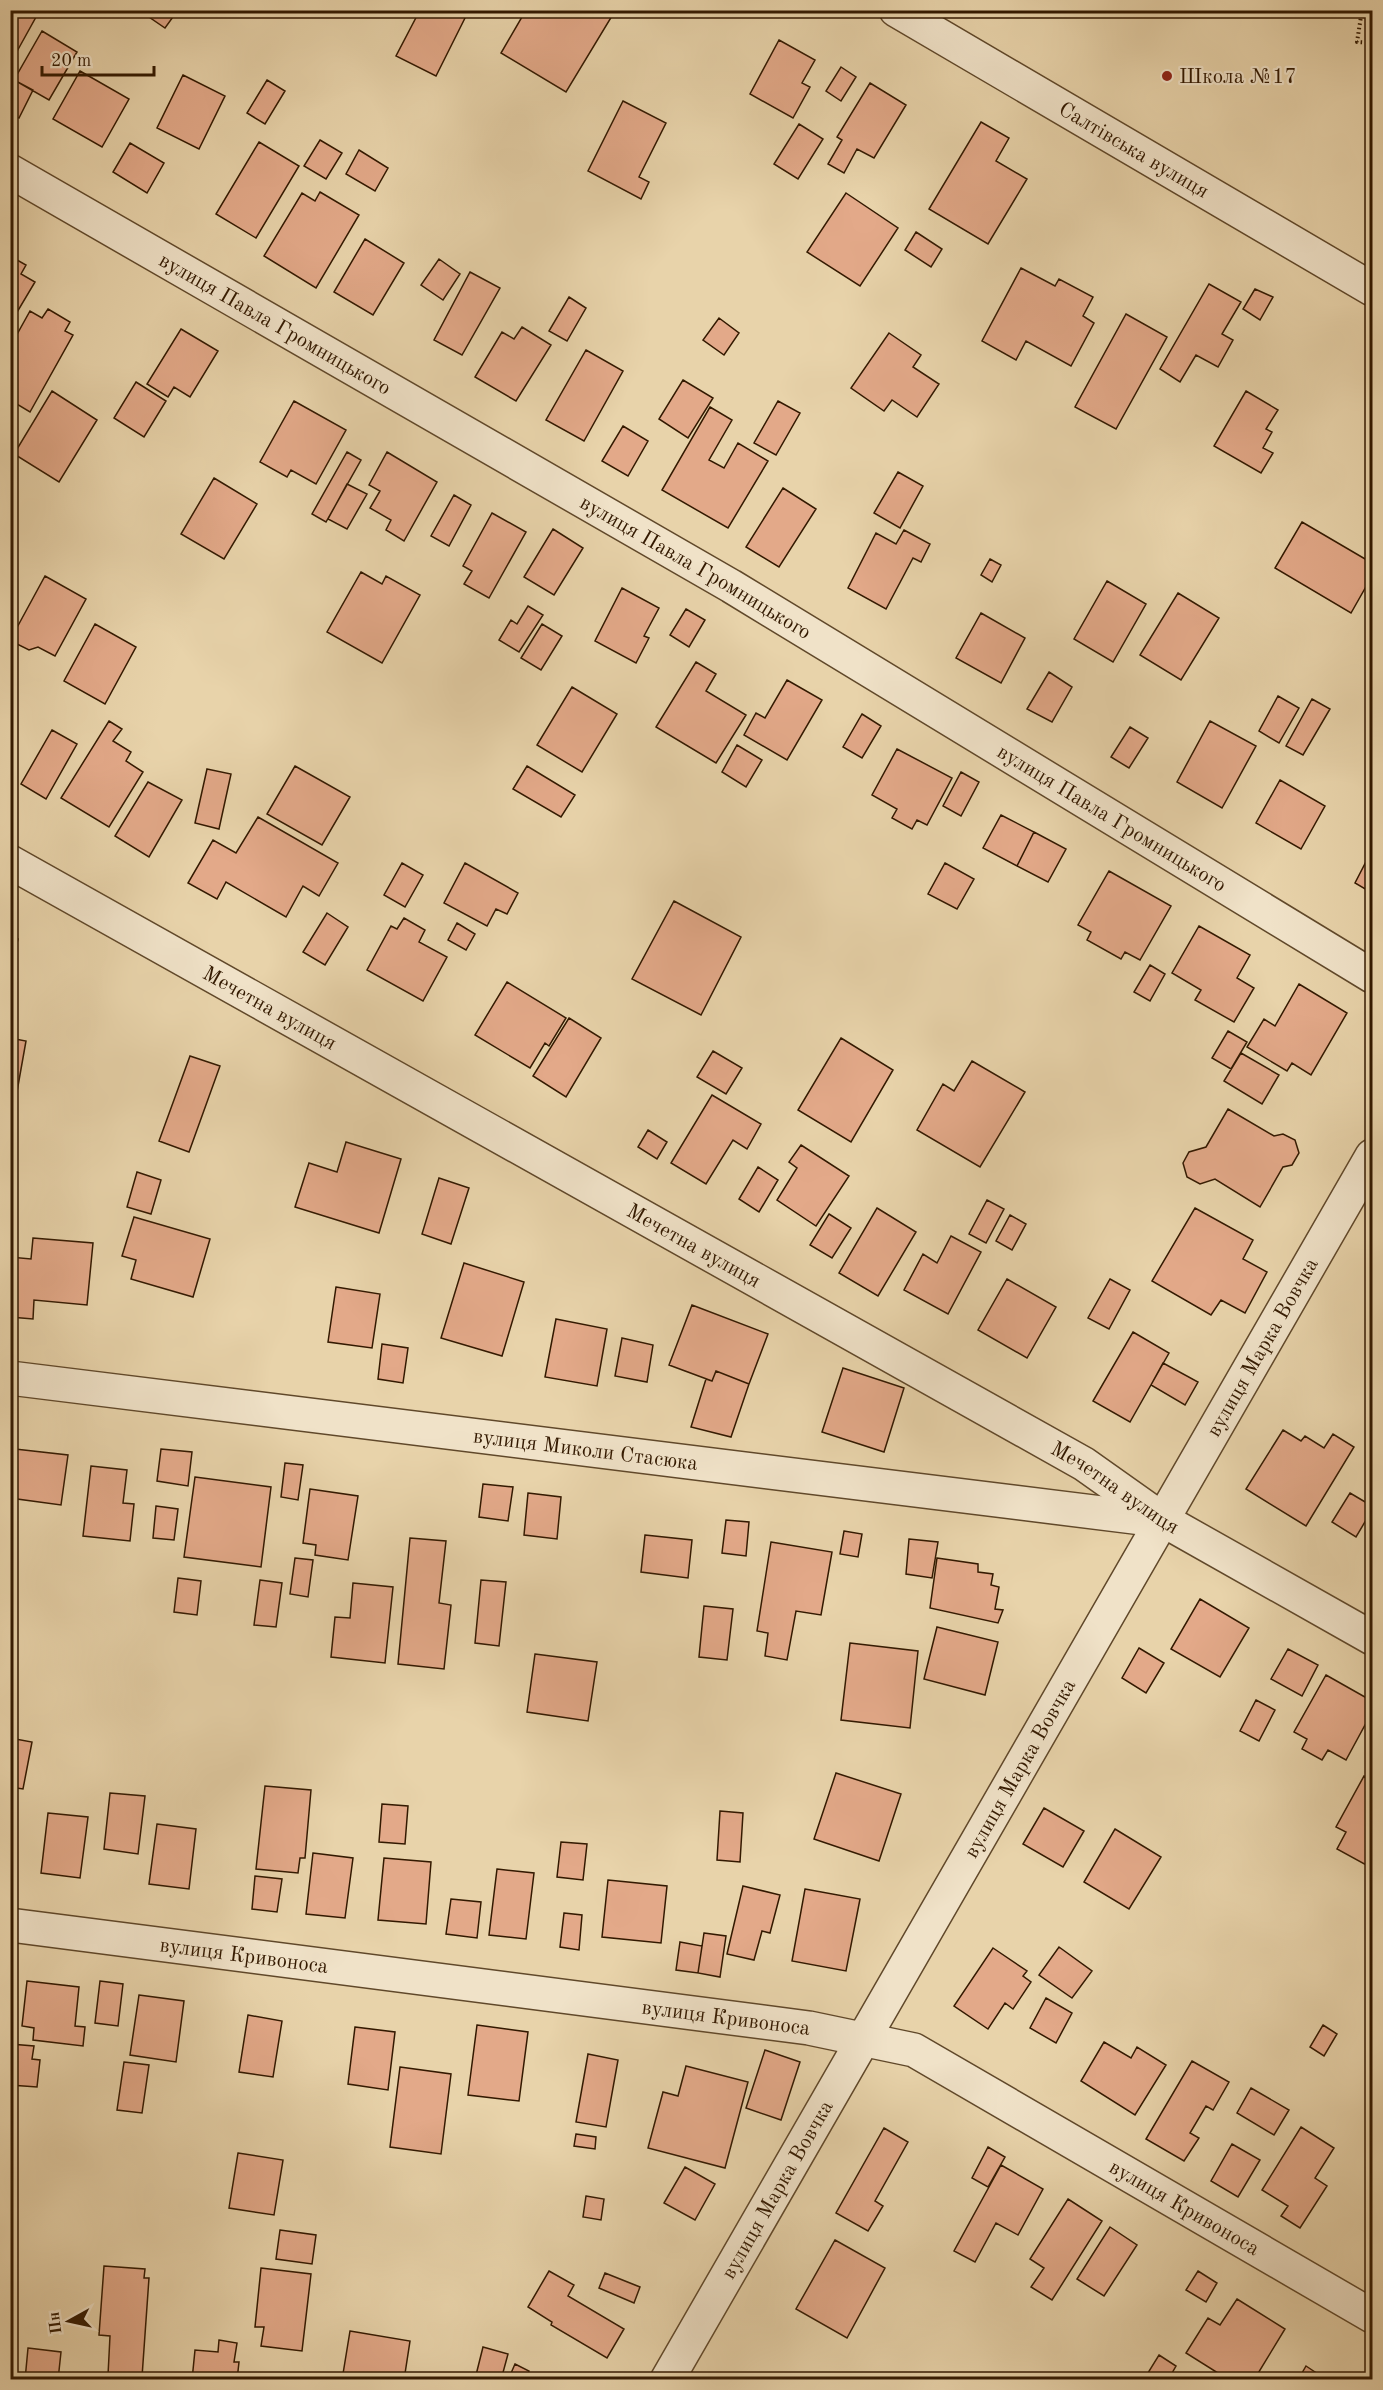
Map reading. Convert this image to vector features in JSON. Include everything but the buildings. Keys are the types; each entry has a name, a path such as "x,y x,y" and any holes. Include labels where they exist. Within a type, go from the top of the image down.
{"street":[{"name":"Салтівська вулиця","path":"896,10 1372,289"},
{"name":"вулиця Павла Громницького","path":"10,171 731,586 1372,976"},
{"name":"Мечетна вулиця","path":"10,862 1084,1464 1163,1520 1372,1638"},
{"name":"вулиця Марка Вовчка","path":"667,2379 1372,1156"},
{"name":"вулиця Миколи Стасюка","path":"10,1378 1163,1520"},
{"name":"вулиця Кривоноса","path":"10,1925 809,2028 914,2050 1372,2316"}],"path":[{"path":"1362,10 1357,42 1372,43"}],"place":[{"name":"Школа №17","path":"1167,76"}]}
